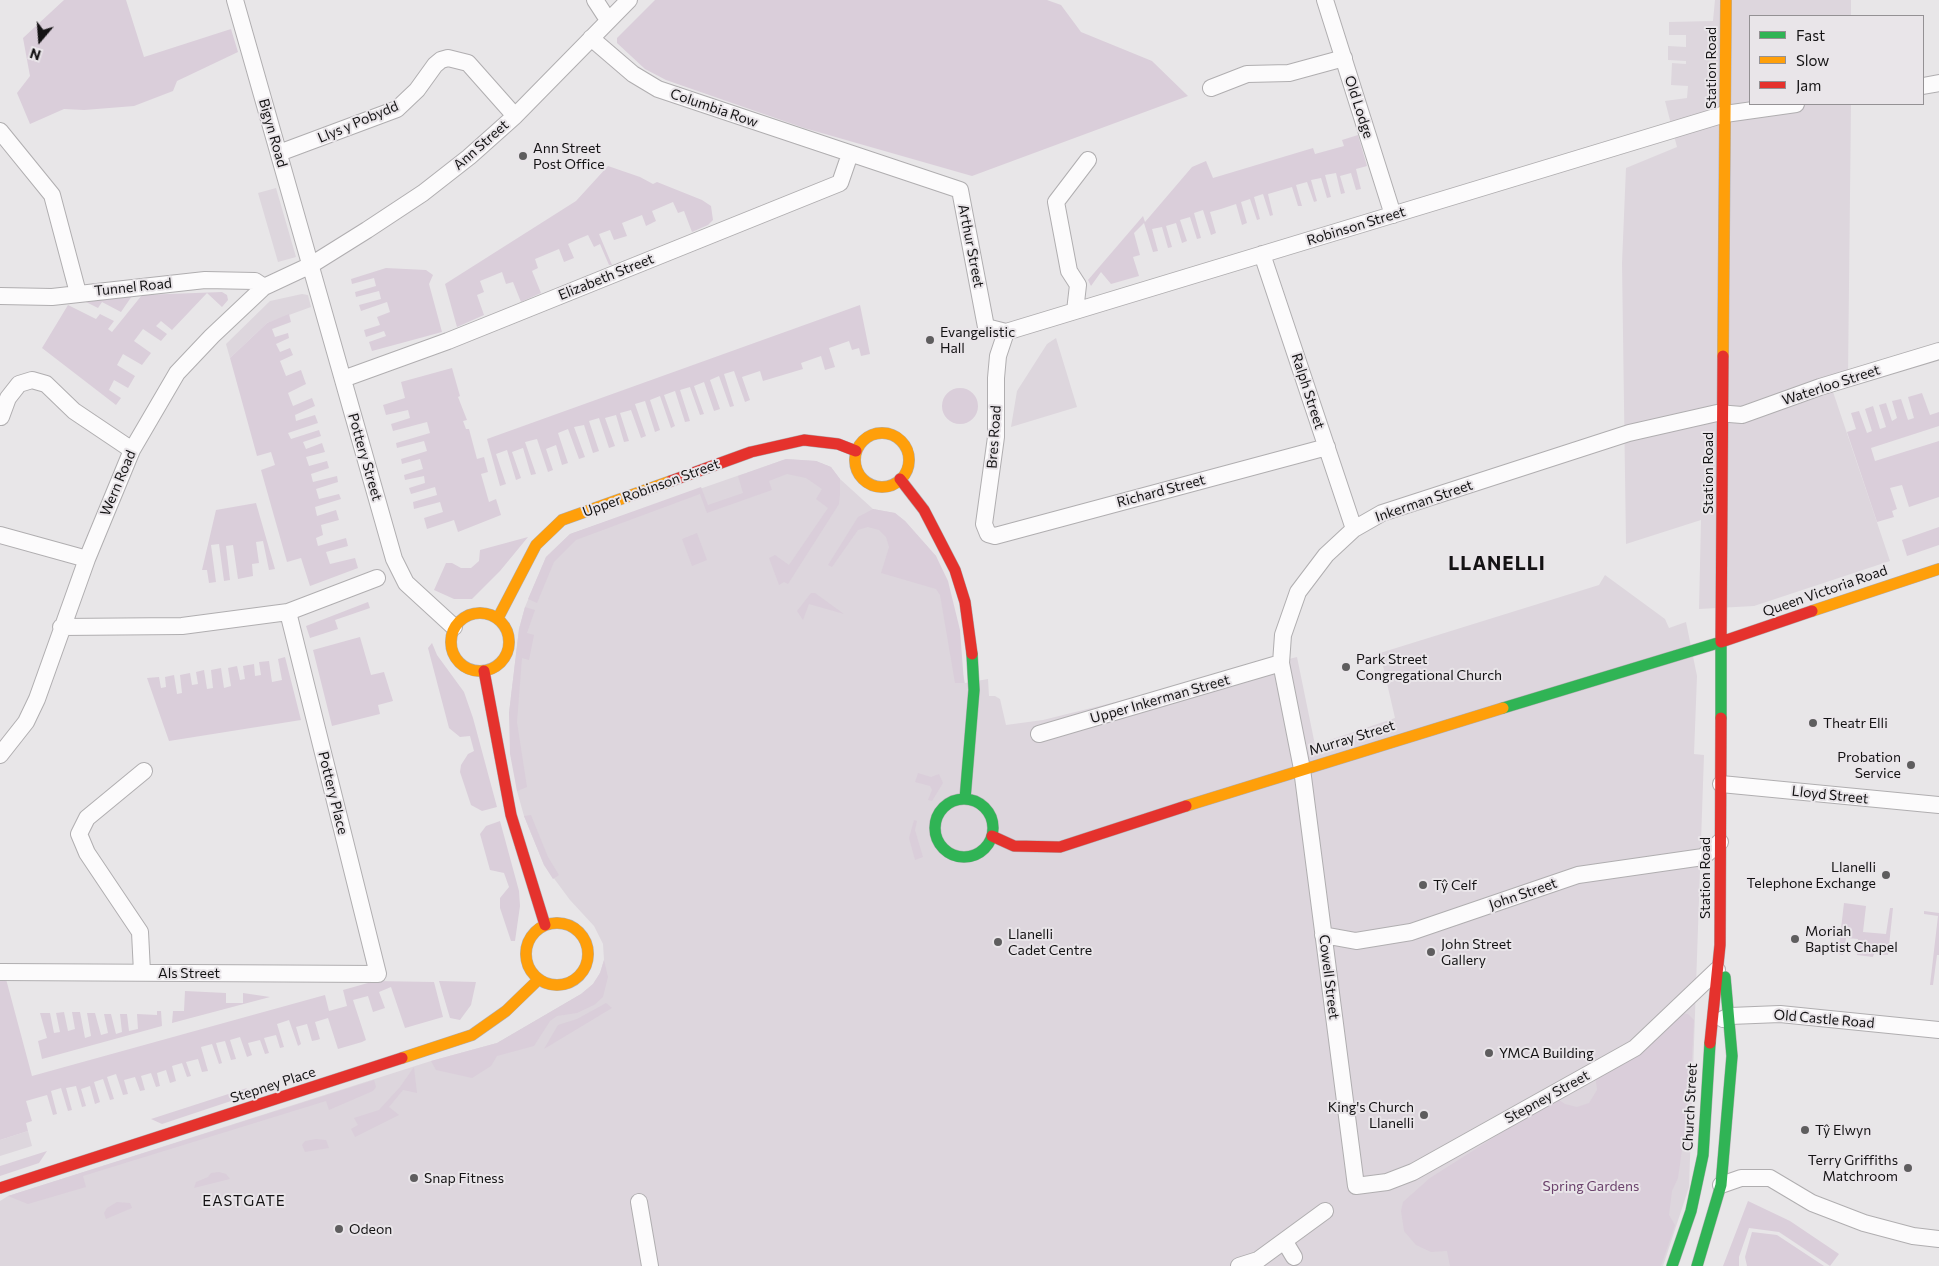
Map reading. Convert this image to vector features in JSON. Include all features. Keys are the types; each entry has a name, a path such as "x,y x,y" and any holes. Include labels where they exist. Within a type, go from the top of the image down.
{"main road":[{"name":"Station Road","path":"1720,945 1726,0"},
{"path":"884,433 900,440 908,457 908,467 900,479 891,485 873,486 865,481 856,469 856,451 866,438 884,433"},
{"name":"Upper Robinson Street","path":"498,618 536,545 562,520 751,452 780,444 804,440 838,444 856,451"},
{"path":"900,479 924,510 956,570 965,602 972,650 974,690 965,799"},
{"name":"Queen Victoria Road","path":"1721,642 1939,569"},
{"path":"477,613 484,613 498,618 507,632 508,649 499,664 484,671 475,671 458,662 450,645 454,627 464,617 477,613"},
{"name":"Murray Street","path":"992,836 1014,846 1060,847 1302,769 1721,642"},
{"path":"484,671 511,815 545,925"},
{"path":"965,799 974,801 983,806 991,817 992,836 984,850 974,856 963,858 945,850 937,840 935,830 937,817 947,805 965,799"},
{"path":"561,922 571,925 580,931 586,940 589,960 581,974 569,983 548,984 532,972 526,952 533,933 545,925 561,922"},
{"path":"1697,1266 1721,1185 1732,1056 1730,1016 1720,945"},
{"name":"Church Street","path":"1672,1266 1691,1211 1703,1155 1711,1024 1720,945"},
{"name":"Stepney Place","path":"0,1188 472,1035 506,1011 539,979"}],"street":[{"name":"Bigyn Road","path":"235,0 311,265"},
{"path":"595,0 608,20"},
{"name":"Ann Street","path":"311,265 423,193 515,116 629,0"},
{"name":"Old Lodge","path":"1325,0 1393,215"},
{"name":"Columbia Row","path":"591,38 633,74 658,89 850,154"},
{"name":"Llys y Pobydd","path":"279,153 397,109 417,90 441,60 448,58 468,63 515,116"},
{"path":"1211,88 1247,74 1289,73 1344,58"},
{"path":"1924,86 1939,83"},
{"name":"Robinson Street","path":"1006,332 1725,114 1789,105"},
{"path":"0,131 52,195 78,293"},
{"name":"Arthur Street","path":"850,154 960,190 986,327 1006,332"},
{"name":"Elizabeth Street","path":"343,379 448,341 840,183 850,154"},
{"path":"1075,311 1078,284 1069,272 1056,202 1088,160"},
{"name":"Ralph Street","path":"1262,254 1354,529"},
{"name":"Wern Road","path":"0,755 26,722 37,699 61,627 132,450 177,373 218,330 264,287 311,265"},
{"name":"Pottery Street","path":"311,265 394,559 406,584 454,627"},
{"name":"Tunnel Road","path":"0,296 52,297 205,280 255,281 264,287"},
{"name":"Bres Road","path":"995,536 988,534 984,524 996,437 998,356 1006,332"},
{"name":"Waterloo Street","path":"1723,414 1742,415 1820,387 1939,351"},
{"path":"1,417 8,398 20,384 32,380 46,384 74,411 132,450"},
{"name":"Inkerman Street","path":"1302,769 1281,663 1283,635 1298,592 1326,555 1354,529 1382,513 1629,434 1723,414"},
{"name":"Richard Street","path":"995,536 1326,447"},
{"path":"0,535 87,559"},
{"path":"61,627 182,626 288,612 377,578"},
{"name":"Pottery Place","path":"288,612 378,974"},
{"name":"Upper Inkerman Street","path":"1038,734 1281,663"},
{"name":"Cowell Street","path":"1302,769 1356,1186"},
{"path":"142,972 140,932 87,852 78,834 87,818 144,771"},
{"name":"Lloyd Street","path":"1721,784 1939,805"},
{"name":"John Street","path":"1323,935 1356,941 1411,932 1578,874 1703,857 1720,842"},
{"name":"Stepney Street","path":"1356,1186 1387,1182 1413,1172 1635,1048 1716,970"},
{"name":"Als Street","path":"0,972 378,974"},
{"name":"Old Castle Road","path":"1711,1024 1730,1016 1780,1014 1939,1030"},
{"path":"1721,1185 1741,1178 1770,1178 1812,1203 1864,1223 1913,1236 1939,1239"},
{"path":"639,1202 650,1266"},
{"path":"1239,1266 1258,1260 1325,1211"},
{"path":"1285,1242 1294,1258"}],"shaded area":[{"path":"1715,0 1851,0 1851,15 1749,15 1749,105 1851,105 1848,376 1830,383 1890,561 1754,606 1699,609 1701,520 1626,544 1622,263 1626,168 1677,147 1665,101 1687,98 1688,86 1671,85 1672,63 1686,64 1686,61 1668,60 1668,46 1686,47 1686,35 1669,35 1669,22 1713,21"},
{"path":"276,188 296,257 278,262 258,193"},
{"path":"302,294 308,295 311,307 267,323 230,358 226,344 270,301"},
{"path":"1056,338 1077,407 1011,427 1017,391 1047,344"},
{"path":"786,459 816,461 831,467 840,479 873,509 895,513 905,521 936,556 965,683 988,679 989,696 995,696 1000,699 1006,725 1043,720 1297,657 1315,745 1395,718 1380,653 1599,585 1605,575 1665,619 1669,628 1686,622 1697,676 1694,754 1704,755 1689,1187 1663,1266 0,1266 0,1201 8,1196 431,1061 497,1043 581,994 593,984 600,973 604,960 603,944 594,926 570,900 544,865 524,816 517,791 509,713 519,629 525,607 546,557 570,534"},
{"path":"28,1131 32,1146 0,1156 0,1140"}],"green space":[{"path":"64,0 126,0 144,57 231,29 238,52 177,81 173,91 134,106 84,110 64,109 30,124 17,93 30,76 23,38"},
{"path":"655,0 1047,0 1061,5 1081,32 1152,61 1188,96 972,176 804,128 666,80 645,69 617,43 617,38"},
{"path":"1358,135 1367,166 1356,169 1361,189 1356,190 1351,173 1340,176 1345,193 1341,194 1336,173 1325,175 1331,197 1327,198 1321,178 1311,180 1317,201 1314,202 1307,182 1296,185 1302,206 1298,206 1292,187 1268,194 1273,215 1270,216 1263,194 1254,197 1260,219 1257,220 1250,199 1241,202 1247,223 1242,225 1236,204 1210,212 1216,233 1211,235 1203,210 1194,213 1201,238 1197,239 1190,217 1180,220 1187,241 1182,243 1176,223 1166,226 1172,247 1168,248 1162,227 1152,229 1158,251 1153,252 1144,223 1134,233 1140,255 1133,257 1139,276 1111,284 1101,272 1091,286 1088,280 1143,216 1145,222 1192,167 1206,161 1213,178 1313,148 1315,154 1344,146 1342,140"},
{"path":"608,166 640,177 653,184 657,182 702,200 711,206 713,220 708,225 692,232 684,211 678,213 673,202 652,211 656,221 646,226 642,215 622,223 627,236 614,240 610,230 599,234 612,265 609,265 600,244 594,247 588,235 576,240 568,244 574,258 564,262 559,249 535,259 538,268 532,271 541,293 521,302 513,282 506,284 502,272 480,281 484,292 477,295 484,315 457,327 445,284 576,201"},
{"path":"386,268 426,270 433,275 429,284 442,332 372,351 369,342 386,336 384,331 366,337 364,330 380,325 377,317 390,312 387,302 361,311 359,305 381,299 379,291 356,297 355,292 376,286 374,278 352,284 351,279"},
{"path":"222,292 227,295 228,300 222,307 207,293 172,330 161,321 156,326 167,334 161,341 143,329 134,341 151,353 142,365 123,354 117,365 135,376 128,388 114,380 109,390 121,398 116,405 42,348 68,305 96,319 100,314 114,321 108,329 112,332 142,295"},
{"path":"132,296 121,312 102,302 98,308 82,300 83,298 91,302 94,298"},
{"path":"860,305 870,354 861,356 859,348 852,350 849,341 829,348 835,367 825,370 821,356 801,363 803,369 763,381 760,371 742,377 750,400 745,402 734,371 724,374 734,406 730,407 719,376 710,380 720,409 714,411 704,382 694,386 704,414 700,415 690,387 680,390 690,421 685,422 675,391 664,395 675,426 671,428 660,396 650,400 660,430 655,432 645,401 635,404 646,436 641,438 631,410 620,413 629,441 624,442 616,415 605,418 615,446 609,448 599,418 589,421 599,451 593,453 584,425 574,427 585,457 579,459 568,429 558,433 568,463 562,465 556,445 546,449 553,470 548,472 537,439 525,442 536,474 531,475 523,448 512,452 521,478 516,480 507,450 496,454 506,484 500,486 487,439"},
{"path":"289,314 291,322 272,329 275,337 288,333 289,338 276,344 280,352 290,348 293,355 280,361 286,376 301,370 306,384 288,393 293,406 312,398 315,406 295,415 296,421 315,415 318,423 288,433 291,439 319,430 321,436 303,442 306,449 322,443 325,452 306,457 309,466 327,461 329,468 311,474 313,482 337,476 338,482 316,489 319,499 339,494 341,499 315,507 317,516 336,510 339,520 321,525 323,535 316,538 318,546 346,538 348,546 326,552 330,564 355,558 358,568 310,586 301,558 287,562 261,470 275,465 271,452 257,456 230,358 267,323"},
{"path":"452,368 460,396 458,397 467,420 463,421 466,429 469,429 477,459 484,457 488,472 481,474 489,502 496,499 501,515 458,532 454,520 427,529 424,518 443,512 440,502 414,509 413,502 437,495 435,487 411,494 409,488 425,483 424,476 405,480 404,475 423,469 420,459 402,464 401,459 427,451 424,441 397,448 396,443 430,433 427,422 393,431 391,424 410,418 408,410 386,415 383,405 405,398 401,382"},
{"path":"960,388 972,394 978,406 972,418 960,424 948,418 942,406 948,394"},
{"path":"1922,393 1930,415 1939,412 1939,426 1871,448 1875,461 1939,441 1939,497 1909,507 1902,485 1890,488 1897,509 1892,511 1894,517 1877,522 1847,432 1856,429 1851,413 1859,411 1867,433 1872,431 1865,409 1873,406 1880,429 1886,427 1879,405 1886,403 1892,421 1897,418 1892,401 1901,399 1908,420 1914,418 1908,397"},
{"path":"786,459 816,461 831,467 840,479 839,504 788,584 784,582 779,585 769,558 775,555 789,565 828,508 816,499 822,489 806,478 787,474 769,481 772,490 707,513 700,494 576,540 554,562 537,603 528,599 546,557 570,534 701,487 708,505 743,493 738,476"},
{"path":"256,503 275,569 269,570 263,541 256,542 259,563 252,564 253,576 238,579 233,545 226,546 230,580 224,581 219,544 211,545 216,582 209,583 207,570 202,570 216,510"},
{"path":"873,509 895,513 905,521 936,556 948,581 960,630 964,683 955,683 940,595 936,589 881,573 889,547 886,537 879,530 868,527 858,530 832,567 828,565 858,517"},
{"path":"1939,527 1939,545 1907,556 1902,540"},
{"path":"697,533 707,560 692,566 682,539"},
{"path":"528,537 500,571 472,599 454,599 434,590 446,563 452,563 461,568 471,568 479,561 480,550"},
{"path":"811,593 815,593 844,614 809,604 803,620 797,611"},
{"path":"368,602 370,608 335,620 338,629 310,638 306,626"},
{"path":"525,607 535,610 527,633 534,635 529,660 522,658 517,722 527,787 517,791 510,754 509,713 519,629"},
{"path":"360,637 371,675 384,672 393,701 378,705 380,714 332,726 313,650"},
{"path":"432,643 437,655 464,692 497,807 482,811 471,805 460,772 461,765 468,754 474,751 470,736 460,737 449,728 428,648"},
{"path":"285,657 301,720 169,741 147,678 159,677 161,688 166,687 165,677 174,675 177,694 182,693 180,675 190,673 192,685 198,684 196,672 204,670 207,689 213,688 211,670 221,668 224,688 231,686 228,668 237,666 240,680 245,679 243,666 254,664 255,676 261,675 259,662 269,661 272,682 282,680 278,659"},
{"path":"918,773 931,777 939,774 943,783 932,801 928,800 932,790 930,786 915,782"},
{"path":"531,815 548,857 559,875 553,879 544,865 524,816"},
{"path":"914,820 917,821 915,830 923,857 915,860 909,838"},
{"path":"500,821 519,891 520,906 515,941 511,941 500,908 500,898 509,887 504,873 490,870 480,834 486,826"},
{"path":"1844,903 1866,906 1863,932 1886,934 1890,908 1893,908 1888,955 1874,954 1873,957 1857,955 1858,939 1846,938 1843,955 1838,954"},
{"path":"1924,911 1939,913 1939,955 1937,955 1933,985 1930,985 1938,916 1924,914"},
{"path":"604,960 608,977 603,997 594,1005 577,1013 557,1016 550,1021 534,1046 497,1056 491,1066 472,1078 436,1070 431,1061 497,1043 581,994 593,984 600,973"},
{"path":"0,979 6,979 32,1076 325,995 329,1011 347,1006 343,990 375,981 434,982 443,1017 405,1028 391,987 379,992 385,1008 373,1012 368,996 353,1000 366,1040 362,1042 338,1049 328,1018 315,1022 320,1039 317,1040 312,1041 307,1024 296,1027 301,1044 298,1046 289,1020 277,1024 284,1047 280,1048 276,1035 264,1038 269,1053 265,1054 260,1040 248,1043 252,1055 247,1057 240,1037 230,1040 236,1059 231,1060 225,1041 216,1043 222,1063 219,1064 212,1044 201,1047 208,1071 202,1072 198,1059 186,1062 191,1076 187,1077 182,1063 172,1066 176,1081 170,1083 166,1070 157,1073 160,1086 156,1087 151,1073 141,1076 145,1090 140,1091 135,1077 124,1080 128,1094 123,1095 116,1074 107,1077 114,1099 110,1100 103,1079 94,1082 100,1102 95,1104 90,1086 81,1089 86,1106 82,1107 76,1086 66,1088 72,1110 68,1111 61,1088 51,1091 57,1114 53,1115 47,1095 26,1101 32,1121 26,1123 28,1131 0,1140"},
{"path":"439,981 476,982 471,1005 460,1020 450,1018"},
{"path":"185,991 226,993 226,1003 243,1003 243,993 270,997 172,1023 173,1011 184,1011"},
{"path":"606,1003 612,1008 544,1049 558,1025 577,1019"},
{"path":"157,1011 161,1011 162,1026 42,1059 38,1041 47,1038 40,1013 50,1013 54,1033 60,1032 56,1013 64,1012 68,1031 75,1029 72,1012 80,1012 85,1038 91,1036 87,1013 95,1013 101,1035 108,1033 104,1014 111,1014 116,1034 122,1032 120,1014 127,1014 129,1031 138,1029 137,1014 157,1015"},
{"name":"Spring Gardens","path":"1681,1013 1688,1014 1694,1020 1690,1093 1678,1178 1672,1191 1669,1215 1675,1225 1661,1266 1450,1266 1447,1251 1431,1252 1416,1245 1404,1231 1401,1211 1403,1202 1430,1178 1556,1098 1565,1104 1577,1107 1589,1103 1597,1090 1595,1073"},
{"path":"414,1067 417,1093 403,1090 389,1107 399,1115 355,1137 351,1129 358,1125 354,1118 379,1110 400,1087"},
{"path":"374,1080 376,1087 373,1091 329,1110 326,1101 83,1176 86,1187 28,1204 8,1196"},
{"path":"247,1088 240,1098 162,1124 151,1119"},
{"path":"326,1140 329,1148 305,1152 302,1145 305,1141"},
{"path":"47,1151 39,1163 0,1176 0,1166"},
{"path":"219,1172 226,1174 230,1179 194,1188 196,1182 208,1177 211,1173"},
{"path":"1748,1201 1790,1221 1839,1254 1830,1266 1779,1232 1749,1228 1739,1257 1739,1266 1723,1266"},
{"path":"117,1202 130,1203 132,1208 106,1219 104,1213 107,1208"},
{"path":"1752,1232 1777,1235 1824,1266 1747,1266 1745,1257"}],"traffic: fast":[{"path":"1503,708 1721,642 1721,718"},
{"path":"965,799 974,690 972,654"},
{"path":"964,799 975,801 988,812 993,828 991,839 980,852 964,857 953,855 940,844 935,828 937,817 948,804 964,799"},
{"path":"1697,1266 1721,1185 1732,1056 1725,977"},
{"path":"1672,1266 1691,1211 1703,1155 1710,1043"}],"traffic: slow":[{"path":"1723,356 1726,0"},
{"path":"882,433 892,435 901,441 907,450 909,460 907,470 901,479 892,485 882,487 872,485 863,479 857,470 855,460 857,450 863,441 872,435 882,433"},
{"path":"498,618 536,545 562,520 671,481"},
{"path":"1812,611 1939,569"},
{"path":"474,613 486,613 501,621 509,636 509,642 509,648 501,663 486,671 474,671 459,663 451,648 451,636 459,621 474,613"},
{"path":"1186,806 1503,708"},
{"path":"551,923 563,923 579,932 586,942 588,954 586,966 579,976 563,985 551,985 540,980 531,971 526,960 526,948 531,937 540,928 551,923"},
{"path":"402,1058 472,1035 506,1011 539,979"}],"traffic: jam":[{"path":"1723,356 1721,642 1812,611"},
{"path":"671,481 751,452 804,440 838,444 856,451"},
{"path":"900,479 924,510 955,570 965,602 972,654"},
{"path":"484,671 511,815 545,925"},
{"path":"1710,1043 1720,945 1721,718"},
{"path":"992,836 1014,846 1060,847 1186,806"},
{"path":"0,1188 402,1058"}],"place":[{"name":"Ann Street Post Office","path":"523,156"},
{"name":"Evangelistic Hall","path":"930,340"},
{"name":"Park Street Congregational Church","path":"1346,667"},
{"name":"Theatr Elli","path":"1813,723"},
{"name":"Probation Service","path":"1911,765"},
{"name":"Llanelli Telephone Exchange","path":"1886,875"},
{"name":"Tŷ Celf","path":"1423,885"},
{"name":"Moriah Baptist Chapel","path":"1795,939"},
{"name":"Llanelli Cadet Centre","path":"998,942"},
{"name":"John Street Gallery","path":"1431,952"},
{"name":"YMCA Building","path":"1489,1053"},
{"name":"King's Church Llanelli","path":"1424,1115"},
{"name":"Tŷ Elwyn","path":"1805,1130"},
{"name":"Terry Griffiths Matchroom","path":"1908,1168"},
{"name":"Snap Fitness","path":"414,1178"},
{"name":"Odeon","path":"339,1229"}],"district":[{"name":"LLANELLI","path":"1497,564"},
{"name":"EASTGATE","path":"244,1201"}]}
